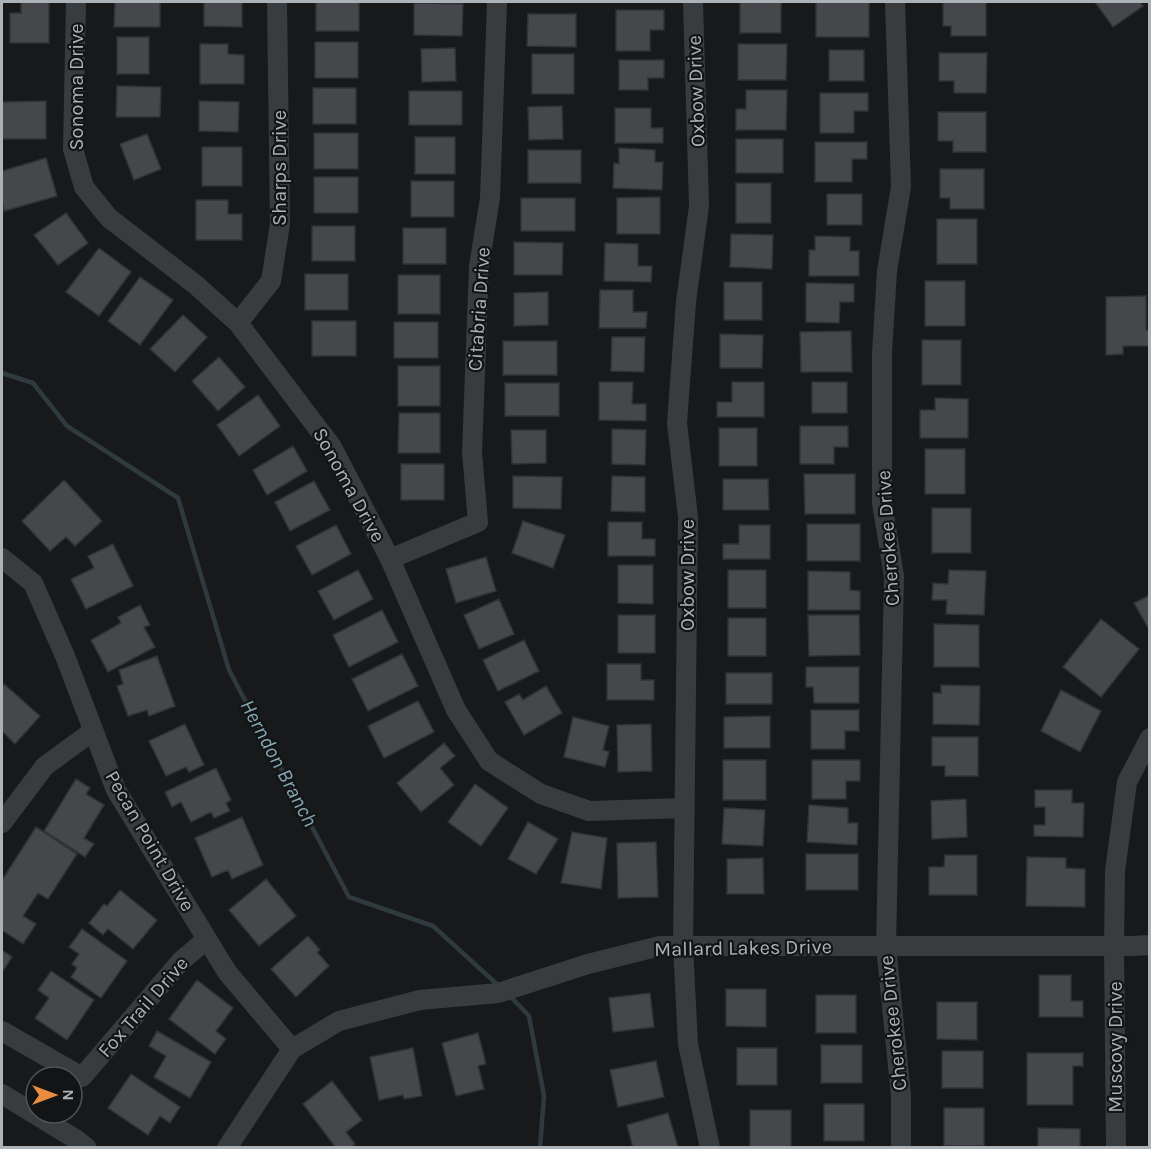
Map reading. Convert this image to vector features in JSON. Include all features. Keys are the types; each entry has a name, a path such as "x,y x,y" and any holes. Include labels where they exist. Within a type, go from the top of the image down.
{"street":[{"name":"Sonoma Drive","path":"76,2 73,149 84,187 109,218 196,285 238,323 332,447 390,559 456,710 489,761 541,794 590,811 685,808"},
{"name":"Sharps Drive","path":"238,323 271,280 280,224 278,2"},
{"name":"Citabria Drive","path":"390,559 477,522 472,452 478,266 490,198 498,2"},
{"name":"Oxbow Drive","path":"693,2 699,206 686,302 677,423 688,517 683,946 688,1044 710,1148"},
{"name":"Cherokee Drive","path":"895,2 901,187 887,271 882,353 882,503 894,576 886,946 901,1096 901,1148"},
{"name":"Pecan Point Drive","path":"2,558 33,583 65,656 116,789 227,972 292,1049"},
{"path":"2,823 45,766 93,730"},
{"name":"Muscovy Drive","path":"1116,1148 1115,871 1127,782 1149,738"},
{"name":"Fox Trail Drive","path":"2,1031 82,1077 181,961 207,939"},
{"name":"Mallard Lakes Drive","path":"227,1148 292,1049 339,1021 420,1000 498,993 588,964 660,946 1149,945"},
{"path":"2,1094 87,1148"}],"building":[{"path":"21,2 49,2 49,43 10,43 10,13 21,13"},
{"path":"115,2 160,2 160,27 114,27"},
{"path":"204,2 242,2 242,27 204,26"},
{"path":"316,2 359,2 359,31 316,31"},
{"path":"740,2 781,2 781,33 740,33"},
{"path":"816,2 869,2 869,37 816,37"},
{"path":"943,2 986,2 986,36 951,36 951,26 943,26"},
{"path":"1095,2 1140,2 1143,6 1113,27"},
{"path":"414,3 463,4 462,36 414,35"},
{"path":"616,10 664,10 664,30 650,30 650,51 616,51"},
{"path":"528,14 576,14 576,47 527,46"},
{"path":"117,37 149,37 149,74 117,74"},
{"path":"315,42 358,42 358,78 315,78"},
{"path":"200,44 228,44 228,54 244,55 244,84 200,84"},
{"path":"738,44 787,44 786,80 738,80"},
{"path":"455,48 456,81 422,82 421,49"},
{"path":"829,50 864,50 864,81 829,81"},
{"path":"939,53 987,53 986,93 954,93 954,81 939,81"},
{"path":"532,54 574,54 574,94 532,94"},
{"path":"619,60 664,60 664,78 648,78 648,90 619,90"},
{"path":"117,86 161,87 160,117 116,117"},
{"path":"313,88 356,88 356,124 313,124"},
{"path":"746,90 787,90 786,130 736,130 736,109 746,109"},
{"path":"409,91 462,91 462,125 409,125"},
{"path":"820,93 868,93 868,111 854,111 854,133 820,133"},
{"path":"46,101 46,139 2,139 2,102"},
{"path":"199,101 239,102 238,132 199,131"},
{"path":"562,106 563,139 529,140 528,107"},
{"path":"615,108 651,108 651,128 663,128 663,143 615,143"},
{"path":"938,112 986,112 986,152 953,152 953,141 938,141"},
{"path":"314,133 358,133 358,169 314,169"},
{"path":"147,134 161,169 134,180 120,144"},
{"path":"415,137 455,137 455,174 415,174"},
{"path":"736,139 783,139 783,173 736,173"},
{"path":"815,142 867,142 867,159 852,159 852,182 815,182"},
{"path":"202,147 242,147 242,186 202,186"},
{"path":"619,148 655,150 655,162 663,162 662,190 613,188 614,163 619,164"},
{"path":"528,150 581,150 581,183 528,183"},
{"path":"46,158 57,196 4,211 2,171"},
{"path":"940,169 984,169 984,209 950,209 950,198 940,198"},
{"path":"314,177 358,177 358,213 314,213"},
{"path":"411,181 454,181 454,217 411,217"},
{"path":"736,183 771,183 771,223 736,223"},
{"path":"827,194 862,194 862,225 827,225"},
{"path":"660,197 660,234 617,234 617,198"},
{"path":"521,198 575,198 575,231 521,231"},
{"path":"196,200 228,200 228,214 242,214 242,240 196,240"},
{"path":"66,213 88,243 58,265 34,235"},
{"path":"937,219 977,219 977,264 937,264"},
{"path":"312,226 355,226 355,261 312,261"},
{"path":"403,228 446,228 446,264 403,264"},
{"path":"731,234 773,235 772,269 730,267"},
{"path":"815,236 850,237 850,251 859,251 859,276 809,276 809,250 815,250"},
{"path":"514,242 563,243 562,275 514,275"},
{"path":"605,243 638,244 638,266 652,266 651,282 604,281"},
{"path":"99,248 131,272 99,316 66,292"},
{"path":"305,274 348,274 348,310 305,310"},
{"path":"398,275 440,275 440,314 398,314"},
{"path":"140,277 173,300 140,345 108,321"},
{"path":"925,281 965,281 965,326 925,326"},
{"path":"724,282 762,282 762,320 724,320"},
{"path":"806,283 854,284 854,302 840,302 839,323 806,322"},
{"path":"600,290 633,290 633,312 647,312 646,328 599,328"},
{"path":"548,292 548,325 514,326 514,293"},
{"path":"1146,296 1146,330 1150,330 1150,346 1123,346 1123,354 1106,355 1106,297"},
{"path":"183,315 207,337 175,372 150,349"},
{"path":"312,321 356,321 356,356 312,356"},
{"path":"394,322 438,322 438,358 394,358"},
{"path":"851,331 852,372 801,372 800,332"},
{"path":"720,334 763,335 762,368 720,368"},
{"path":"612,337 645,337 644,372 611,371"},
{"path":"922,340 961,340 961,385 922,385"},
{"path":"503,341 557,341 557,375 503,375"},
{"path":"219,357 245,387 218,411 192,381"},
{"path":"398,366 440,366 440,406 398,406"},
{"path":"599,382 633,382 632,404 646,404 646,421 599,420"},
{"path":"732,382 764,382 764,417 717,417 717,402 732,402"},
{"path":"812,382 847,382 847,413 812,413"},
{"path":"505,383 559,383 559,416 505,416"},
{"path":"258,395 280,426 239,456 217,425"},
{"path":"935,398 968,399 968,438 920,438 920,410 935,410"},
{"path":"399,413 440,413 440,453 398,453"},
{"path":"800,426 848,426 848,447 834,447 834,464 800,464"},
{"path":"719,428 757,428 757,466 719,466"},
{"path":"612,429 646,430 645,465 612,464"},
{"path":"511,430 546,430 546,463 512,464"},
{"path":"293,446 307,471 267,495 253,470"},
{"path":"925,449 965,449 965,494 925,494"},
{"path":"401,464 444,464 444,500 401,500"},
{"path":"804,474 855,474 855,514 805,514"},
{"path":"513,476 562,477 561,509 513,508"},
{"path":"612,476 645,477 645,512 611,511"},
{"path":"723,479 768,479 769,510 723,510"},
{"path":"64,480 102,521 75,546 66,537 50,551 22,521"},
{"path":"314,481 330,510 290,531 275,502"},
{"path":"932,508 971,508 971,553 932,553"},
{"path":"523,521 565,535 553,568 512,553"},
{"path":"608,522 642,522 642,539 655,539 655,556 608,556"},
{"path":"807,524 860,524 860,561 807,561"},
{"path":"336,525 351,554 312,575 296,546"},
{"path":"739,525 770,525 770,559 723,559 723,544 739,544"},
{"path":"113,544 133,586 86,609 71,579 94,568 88,556"},
{"path":"486,557 496,591 456,603 446,569"},
{"path":"618,565 653,565 653,604 618,603"},
{"path":"358,570 373,599 334,620 318,591"},
{"path":"728,570 766,570 766,608 728,608"},
{"path":"949,570 986,571 984,615 946,614 947,600 932,600 933,583 948,584"},
{"path":"808,571 850,572 850,590 860,591 860,610 808,610"},
{"path":"1150,595 1150,631 1134,603"},
{"path":"499,599 514,634 479,649 464,615"},
{"path":"140,605 150,625 144,627 155,647 108,672 91,640 121,623 118,617"},
{"path":"382,610 398,642 349,667 333,635"},
{"path":"618,615 655,615 655,653 618,653"},
{"path":"808,615 859,615 860,655 809,656"},
{"path":"728,618 766,618 766,656 728,656"},
{"path":"1101,619 1139,649 1101,697 1063,667"},
{"path":"934,624 979,625 979,667 934,667"},
{"path":"524,640 539,671 498,691 483,660"},
{"path":"402,654 418,686 368,711 352,679"},
{"path":"157,656 175,706 149,716 147,710 128,716 117,686 123,684 119,670"},
{"path":"607,664 641,664 641,680 654,680 654,700 607,700"},
{"path":"806,667 859,667 859,703 814,703 813,687 806,687"},
{"path":"726,673 772,673 772,704 726,704"},
{"path":"4,684 40,716 15,744 2,731 2,687"},
{"path":"941,685 980,686 979,725 933,724 933,693 941,693"},
{"path":"546,686 562,713 524,735 505,702 519,694 523,700"},
{"path":"1061,690 1101,711 1080,752 1041,731"},
{"path":"418,701 434,732 384,758 368,726"},
{"path":"811,710 859,710 859,731 845,731 845,749 811,749"},
{"path":"770,716 770,748 724,748 724,717"},
{"path":"573,717 609,726 603,750 609,752 605,767 564,757"},
{"path":"185,724 204,765 189,772 186,767 166,776 149,741"},
{"path":"651,724 652,771 618,772 617,725"},
{"path":"932,737 978,737 978,776 945,776 945,766 932,766"},
{"path":"444,743 455,756 440,768 454,785 421,812 397,783"},
{"path":"723,760 766,760 766,800 723,800"},
{"path":"812,760 860,760 860,781 846,781 846,799 812,799"},
{"path":"216,768 231,800 226,803 230,811 214,818 211,812 191,822 181,802 172,807 165,792"},
{"path":"76,779 90,788 86,794 104,805 84,838 94,844 85,857 44,831"},
{"path":"475,784 508,808 481,846 448,822"},
{"path":"1035,790 1072,790 1072,803 1084,803 1083,837 1034,836 1034,825 1045,825 1045,807 1035,807"},
{"path":"966,799 967,837 932,839 931,801"},
{"path":"809,805 848,808 848,823 858,823 857,845 807,842"},
{"path":"724,808 765,810 763,846 722,844"},
{"path":"242,817 263,865 232,879 228,870 212,877 195,838"},
{"path":"528,822 558,839 536,874 508,859"},
{"path":"36,827 77,854 48,899 38,893 23,916 36,924 23,944 2,930 2,880"},
{"path":"572,832 607,838 601,889 561,883"},
{"path":"656,842 658,897 618,898 617,843"},
{"path":"806,854 858,854 858,890 806,890"},
{"path":"945,855 977,855 977,895 929,895 929,867 944,867"},
{"path":"1027,857 1066,858 1066,868 1085,869 1085,907 1026,906"},
{"path":"763,858 764,894 727,894 727,859"},
{"path":"266,879 296,916 259,946 229,910"},
{"path":"120,890 157,920 133,949 108,929 103,935 89,923 104,904 107,906"},
{"path":"82,929 127,961 101,998 71,977 77,968 72,964 79,954 69,947"},
{"path":"308,936 320,950 317,952 329,966 296,997 271,969"},
{"path":"2,950 12,957 3,971 2,970"},
{"path":"51,971 94,1000 67,1040 35,1018 49,998 38,990"},
{"path":"1039,975 1071,975 1071,1001 1083,1001 1083,1017 1039,1017"},
{"path":"197,980 233,1008 216,1031 226,1039 215,1054 169,1019"},
{"path":"726,989 766,989 766,1027 726,1026"},
{"path":"650,993 654,1027 613,1032 609,998"},
{"path":"816,995 856,995 856,1033 816,1033"},
{"path":"937,1002 977,1002 977,1040 937,1039"},
{"path":"157,1031 211,1062 190,1098 154,1077 166,1056 149,1046"},
{"path":"478,1033 486,1064 478,1066 484,1089 456,1096 442,1043"},
{"path":"821,1045 862,1045 862,1083 821,1083"},
{"path":"413,1048 422,1096 404,1099 403,1095 379,1100 370,1057"},
{"path":"737,1048 777,1048 777,1085 737,1085"},
{"path":"942,1051 983,1051 983,1088 942,1088"},
{"path":"1027,1053 1083,1053 1083,1066 1073,1066 1073,1105 1027,1105"},
{"path":"656,1061 664,1097 618,1107 610,1070"},
{"path":"131,1074 180,1107 170,1123 160,1116 148,1135 108,1108"},
{"path":"332,1081 362,1120 346,1132 355,1144 350,1148 336,1148 303,1104"},
{"path":"824,1104 864,1104 864,1141 824,1141"},
{"path":"944,1108 984,1108 984,1146 944,1146"},
{"path":"750,1110 791,1110 791,1148 750,1148"},
{"path":"668,1113 678,1147 633,1148 627,1125"},
{"path":"1038,1128 1080,1129 1080,1148 1038,1148"}],"waterway":[{"name":"Herndon Branch","path":"2,373 33,383 67,426 178,498 229,670 349,897 433,926 499,986"},
{"name":"Herndon Branch","path":"510,996 529,1016 544,1096 540,1148"}]}
